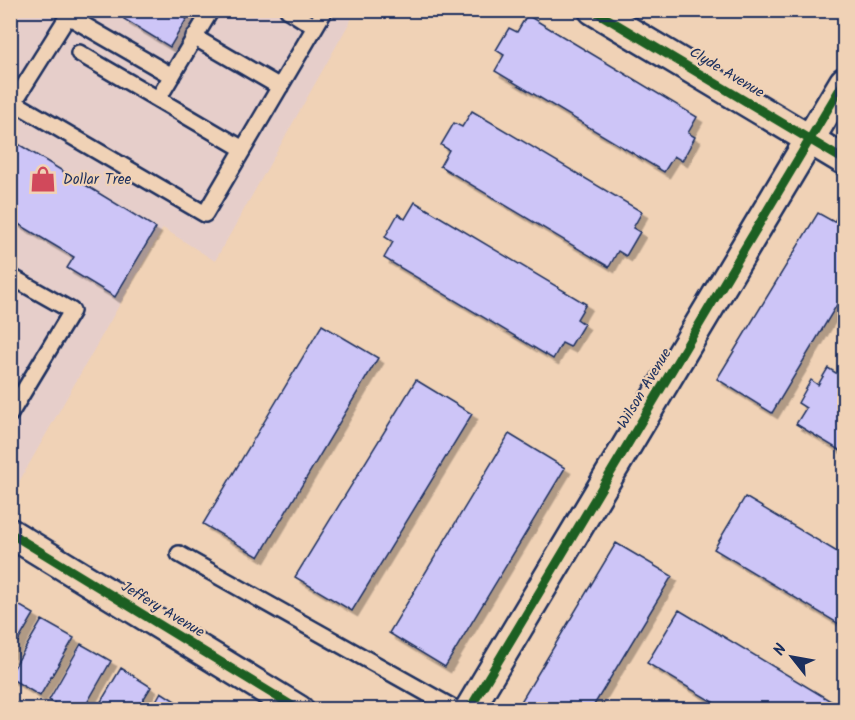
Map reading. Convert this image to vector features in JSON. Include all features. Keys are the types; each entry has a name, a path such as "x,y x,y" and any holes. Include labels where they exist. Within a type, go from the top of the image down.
{"street":[{"name":"Clyde Avenue","path":"593,10 844,160"},
{"name":"Wilson Avenue","path":"469,710 844,82"},
{"name":"Jeffery Avenue","path":"10,533 299,710"}],"lane":[{"path":"158,99 211,10"},
{"path":"288,10 315,27"},
{"path":"172,76 68,16 12,101 205,214 325,10"},
{"path":"194,37 280,87"},
{"path":"79,53 243,149"},
{"path":"10,276 72,311 10,414"},
{"path":"179,554 457,710"}],"shaded area":[{"path":"11,11 356,11 215,261 163,228 11,496"}],"building":[{"path":"129,10 192,10 170,47 124,19"},
{"path":"527,15 697,117 688,133 695,137 682,161 674,156 664,172 495,71 504,55 496,50 509,28 517,32"},
{"path":"472,111 642,212 633,228 640,232 626,256 618,251 609,267 440,166 449,150 441,145 454,123 462,127"},
{"name":"Dollar Tree","path":"10,139 156,228 115,297 67,268 74,257 10,219"},
{"path":"415,202 586,304 577,319 584,324 570,347 562,343 553,359 384,258 393,242 385,237 398,214 405,219"},
{"path":"840,212 844,215 844,293 772,413 717,379 818,213 834,222"},
{"path":"322,325 378,358 259,557 203,524"},
{"path":"828,368 844,378 844,453 796,424 806,408 798,403 811,380 818,385"},
{"path":"416,380 472,414 352,611 295,577"},
{"path":"509,434 565,468 445,667 389,633"},
{"path":"745,497 844,556 844,627 714,549"},
{"path":"616,543 672,576 591,710 516,710"},
{"path":"10,600 34,614 10,655"},
{"path":"679,610 844,710 726,710 647,663"},
{"path":"42,620 74,638 40,696 10,678 10,674"},
{"path":"81,644 111,661 83,710 65,710 49,700"},
{"path":"121,668 151,687 137,710 96,710"},
{"path":"161,692 189,710 151,710"},
{"path":"10,700 27,710 10,710"}],"cycle path":[{"path":"593,10 844,160"},
{"path":"469,710 844,82"},
{"path":"10,533 299,710"}],"place":[{"name":"Dollar Tree","path":"43,179"}]}
